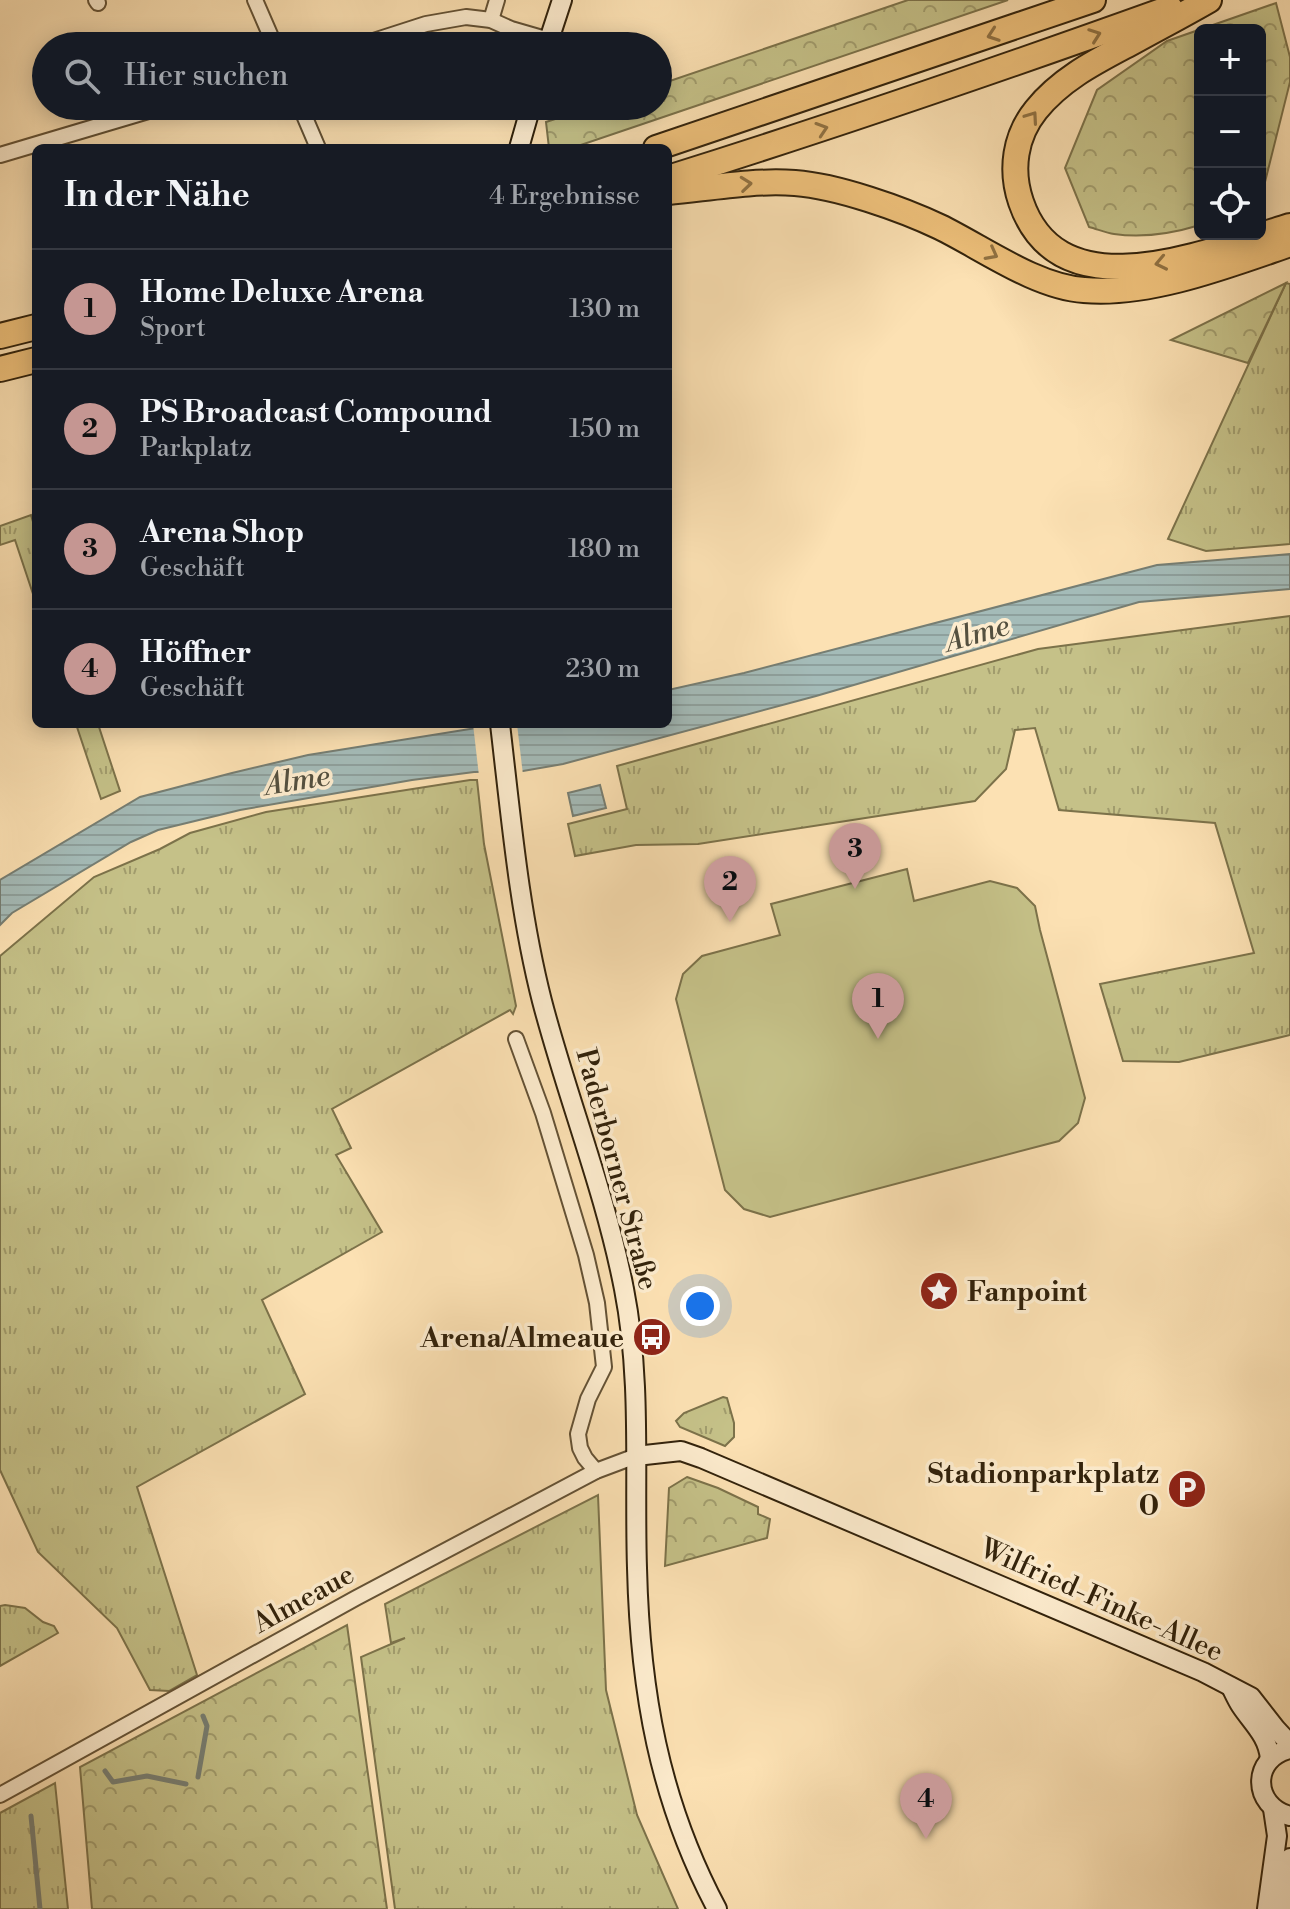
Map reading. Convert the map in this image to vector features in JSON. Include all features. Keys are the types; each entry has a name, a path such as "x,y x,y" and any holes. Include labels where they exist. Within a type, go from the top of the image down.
{"highway":[{"path":"668,144 1093,0"},
{"path":"672,177 990,73 1193,0"},
{"path":"1209,0 1076,73 1047,98 1028,122 1017,147 1015,181 1020,198 1031,224 1054,249 1086,263 1107,267 1159,264 1290,226"},
{"path":"672,192 760,182 797,183 830,189 911,215 1035,277 1081,290 1108,291 1161,283 1290,244"},
{"path":"1258,255 1290,253"},
{"path":"0,336 32,328"},
{"path":"0,369 32,361"}],"street":[{"path":"255,0 269,32"},
{"path":"491,20 497,0"},
{"path":"552,32 562,0"},
{"path":"401,32 466,17 491,20 519,32"},
{"path":"37,144 118,120"},
{"path":"306,120 316,144"},
{"path":"520,144 527,120"},
{"path":"0,155 32,145"},
{"name":"Paderborner Straße","path":"500,728 512,829 541,997 599,1191 624,1288 633,1360 639,1618 650,1719 662,1773 675,1812 717,1909"},
{"name":"Paderborner Straße","path":"516,1039 543,1113 586,1255 597,1303 604,1367 588,1399 578,1434 580,1448 596,1471"},
{"name":"Wilfried-Finke-Allee","path":"636,1456 681,1451 701,1458 1190,1666 1251,1697 1290,1746"},
{"name":"Almeaue","path":"0,1795 356,1598 596,1471 636,1456"},
{"name":"Wilfried-Finke-Allee","path":"1231,1687 1239,1704 1264,1737 1270,1759"},
{"path":"1267,1909 1277,1821 1282,1812 1264,1798 1261,1786 1263,1770 1270,1759 1290,1746"},
{"path":"1284,1909 1290,1858"}],"green space":[{"path":"908,0 1008,0 672,114 672,80"},
{"path":"1276,3 1290,57 1290,82 1266,178 1266,24 1216,24"},
{"path":"1194,32 1194,226 1147,235 1111,233 1089,227 1065,168 1097,90 1167,41"},
{"path":"654,120 584,144 549,144 546,122"},
{"path":"1286,283 1290,284 1290,544 1206,551 1168,539"},
{"path":"1286,283 1248,363 1171,340"},
{"path":"31,515 32,591 15,540 0,545 0,526"},
{"path":"1290,616 1290,1035 1179,1062 1123,1061 1100,984 1254,953 1215,823 1059,810 1035,728 1015,730 1006,769 975,801 698,844 636,845 575,856 568,824 627,809 617,766 1038,649"},
{"path":"77,728 99,728 120,791 101,799"},
{"path":"477,780 484,844 516,1006 513,1014 510,1010 332,1109 351,1148 336,1155 382,1232 262,1300 305,1394 137,1487 197,1675 169,1691 150,1690 117,1628 38,1552 0,1470 0,956 94,877 190,833 266,812"},
{"path":"907,869 914,901 990,881 1017,888 1035,906 1085,1098 1078,1123 1059,1141 770,1217 744,1209 725,1190 676,999 683,974 702,956 780,935 771,904"},
{"path":"727,1398 734,1423 734,1437 725,1446 680,1427 676,1421 684,1413"},
{"path":"687,1477 758,1507 758,1514 770,1519 767,1538 665,1566 669,1488"},
{"path":"598,1495 606,1690 637,1815 678,1909 395,1909 361,1657 405,1638 391,1643 385,1604"},
{"path":"0,1606 25,1608 43,1622 54,1626 58,1633 0,1666"},
{"path":"347,1625 387,1909 92,1909 80,1767"},
{"path":"55,1783 68,1909 0,1909 0,1813"}],"water":[{"name":"Alme","path":"1290,554 1290,589 1139,602 816,696 563,764 523,771 474,772 412,780 240,810 158,830 131,842 12,913 0,925 0,880 140,797 308,755 476,728 672,728 672,689 1157,565"},
{"path":"600,785 606,808 573,816 568,793"}],"pier":[{"path":"473,728 517,728 523,775 479,776"}],"waterway":[{"path":"198,1777 207,1726 203,1716"},
{"path":"105,1771 113,1782 147,1776 186,1784"},
{"path":"31,1816 40,1909"}],"place":[{"name":"Arena Shop","path":"855,889"},
{"name":"PS Broadcast Compound","path":"730,922"},
{"name":"Home Deluxe Arena","path":"878,1039"},
{"name":"Fanpoint","path":"939,1291"},
{"name":"Arena/Almeaue","path":"652,1337"},
{"name":"Stadionparkplatz 0","path":"1187,1489"},
{"name":"Höffner","path":"926,1839"}]}
